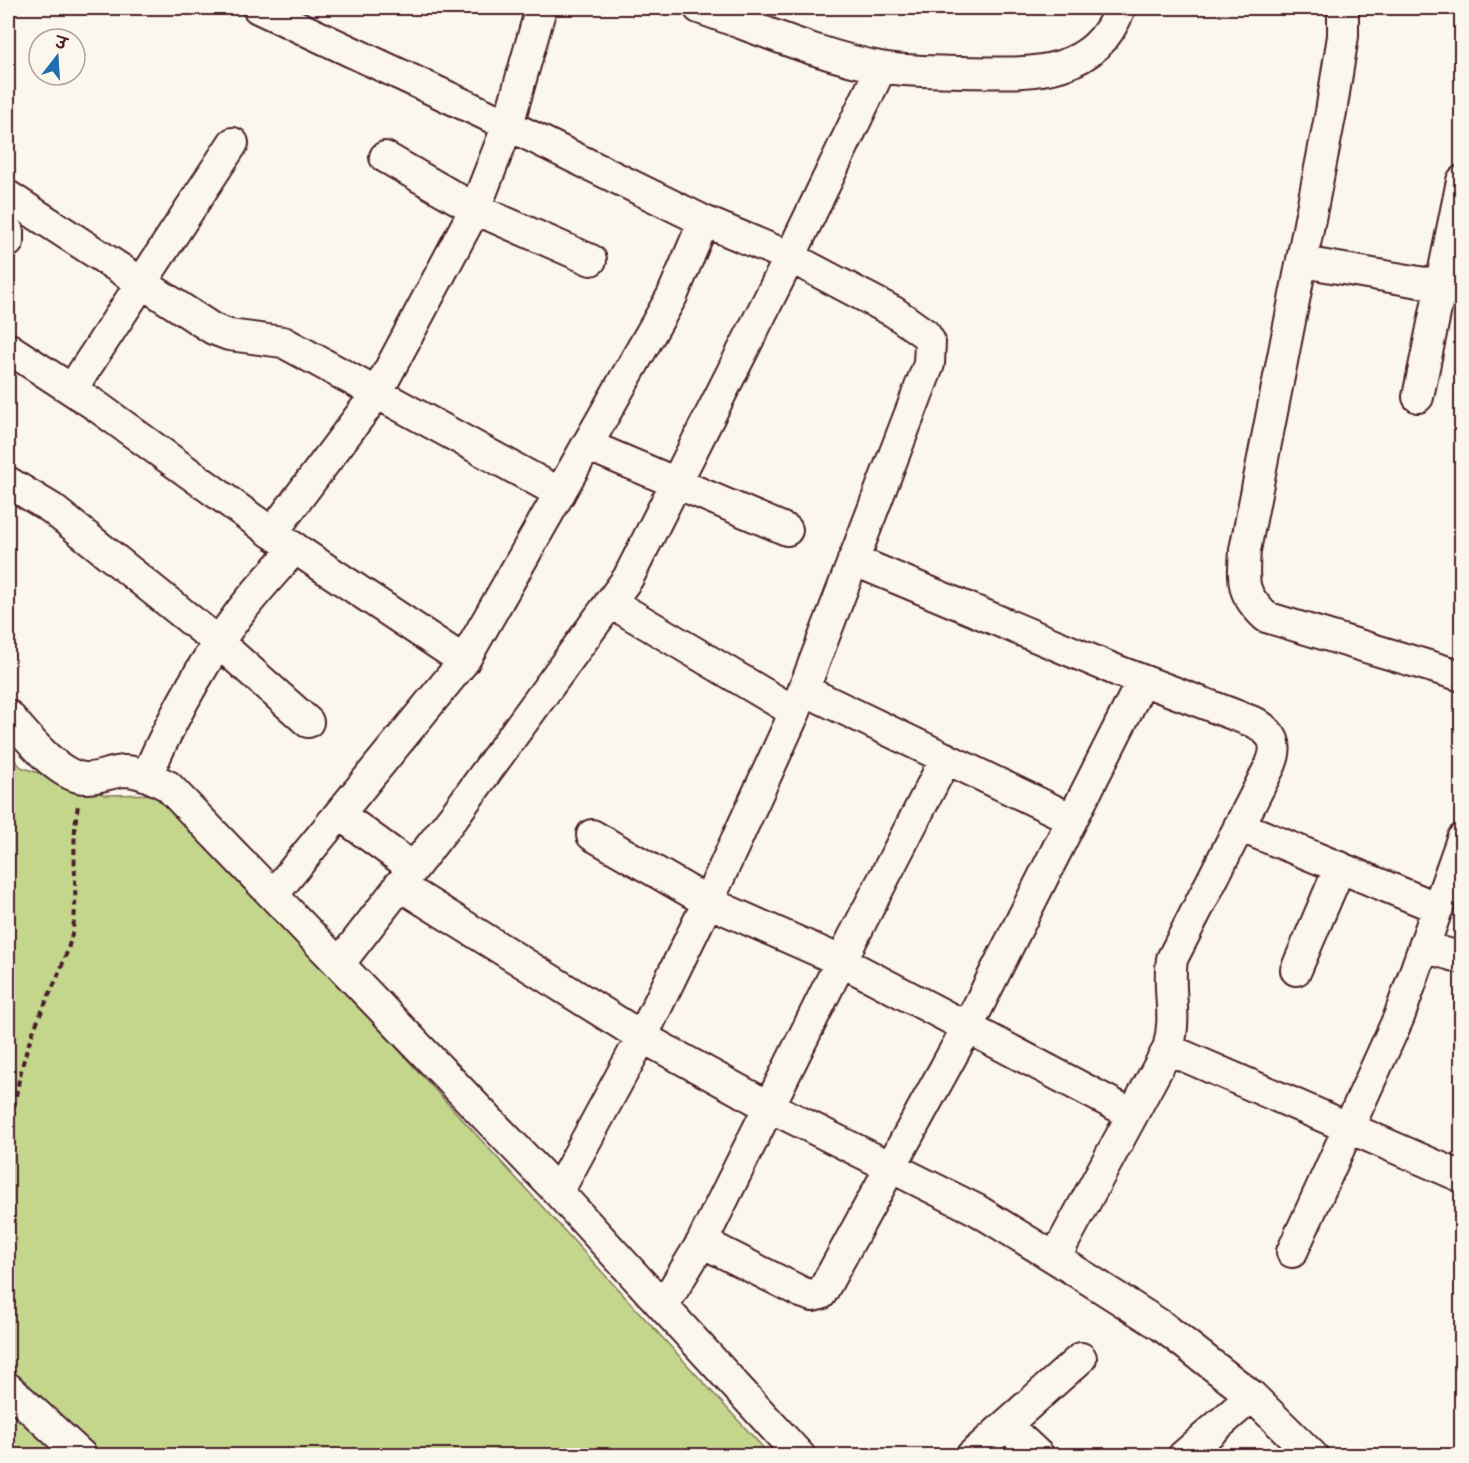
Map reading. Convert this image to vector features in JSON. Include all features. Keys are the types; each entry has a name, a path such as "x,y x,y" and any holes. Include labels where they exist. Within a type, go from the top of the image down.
{"street":[{"path":"258,8 508,125 704,221 790,257 894,312 925,334 930,342 929,364 799,701 708,902 642,1036 558,1192"},
{"path":"147,775 169,724 218,642 377,393 475,209 508,125 542,8"},
{"path":"699,8 850,60 881,68 1031,74 1068,64 1092,50 1113,25 1120,8"},
{"path":"1343,8 1343,36 1331,112 1245,550 1243,584 1250,602 1266,616 1461,676"},
{"path":"339,964 628,578 790,257 881,68"},
{"path":"72,389 140,281 233,143"},
{"path":"385,157 475,209 591,260"},
{"path":"1418,398 1452,288 1461,181"},
{"path":"8,196 213,329 229,335 283,342 560,493"},
{"path":"273,895 464,662 672,296 704,221"},
{"path":"8,231 8,242"},
{"path":"1303,262 1452,288"},
{"path":"8,348 72,389 283,541 464,662"},
{"path":"587,445 787,530"},
{"path":"8,482 51,508 218,642 308,722"},
{"path":"853,560 1142,681 1257,723 1272,734 1276,745 1275,755 1172,959 1169,980 1175,1018 1168,1049 1055,1258"},
{"path":"610,602 799,701 946,758 1071,819"},
{"path":"702,1242 801,1292 813,1296 821,1294 893,1167 967,1028 1142,681"},
{"path":"8,715 42,753 61,768 84,778 124,771 147,775 168,786 558,1192 800,1455"},
{"path":"663,1306 702,1242 841,961 946,758"},
{"path":"339,813 406,877 642,1036 768,1106 977,1210 1162,1326 1252,1396 1313,1455"},
{"path":"1239,826 1438,908"},
{"path":"592,836 708,902 841,961 1132,1114"},
{"path":"1292,1252 1399,1017 1461,839"},
{"path":"1296,970 1340,867"},
{"path":"1424,947 1461,958"},
{"path":"1168,1049 1461,1177"},
{"path":"970,1455 1081,1358"},
{"path":"8,1388 82,1455"},
{"path":"1183,1455 1252,1396"},
{"path":"1006,1425 1038,1455"}],"path":[{"path":"8,1190 16,1090 30,1040 71,938 74,909 74,825 84,778"}],"green space":[{"path":"8,753 21,767 105,795 164,794 770,1455 8,1455"}]}
